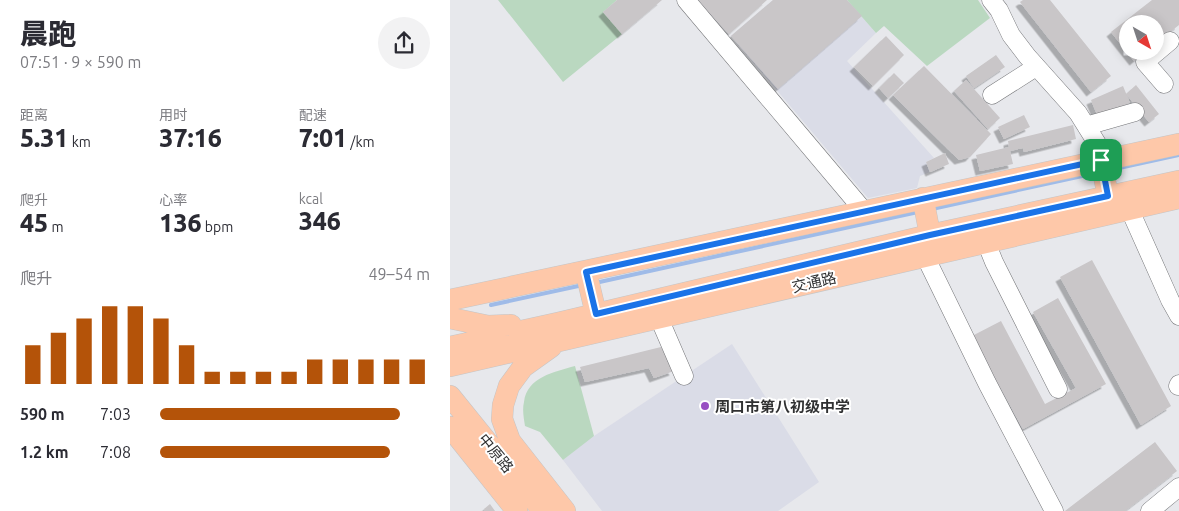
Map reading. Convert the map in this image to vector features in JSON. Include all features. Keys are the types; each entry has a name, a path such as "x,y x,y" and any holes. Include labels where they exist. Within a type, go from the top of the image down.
{"main road":[{"path":"450,300 1179,144"},
{"path":"1101,160 1108,196"},
{"name":"交通路","path":"450,366 559,332 596,314 930,235 1179,181"},
{"path":"922,198 930,235"},
{"name":"交通路","path":"450,347 659,318 1179,198"},
{"path":"586,272 596,314"},
{"path":"450,318 488,326 559,332"},
{"path":"559,332 523,367 508,386 503,405 502,419 510,441 565,511"},
{"name":"中原路","path":"450,396 543,511"},
{"name":"中原路","path":"450,428 511,504"},
{"path":"450,449 511,504"}],"street":[{"path":"686,0 864,211"},
{"path":"991,0 999,10 1011,35 1036,67 1078,114 1098,145 1101,160"},
{"path":"1164,84 1145,62 1176,42"},
{"path":"992,95 1036,67"},
{"path":"1086,126 1135,112"},
{"path":"1129,208 1179,316"},
{"path":"986,242 994,262 1058,389"},
{"path":"925,256 987,383 1054,511"},
{"path":"659,318 684,376"},
{"path":"1150,511 1179,487"}],"shaded area":[{"path":"773,0 847,0 876,33 847,61 934,158 926,162 930,172 920,176 917,188 868,198 731,36"},
{"name":"周口市第八初级中学","path":"732,344 819,482 778,511 602,511 563,460 585,442"}],"green space":[{"path":"498,0 617,0 603,12 622,34 563,82"},
{"path":"847,0 978,0 990,18 927,66 884,26 876,33"},
{"path":"575,366 594,436 563,460 540,432 525,426 523,405 526,394 536,381 550,373"}],"building":[{"path":"617,0 662,0 622,34 603,12"},
{"path":"698,0 767,0 729,34"},
{"path":"773,0 847,0 862,16 778,89 731,36"},
{"path":"1023,0 1050,0 1111,76 1091,92 1020,2"},
{"path":"1152,0 1179,0 1179,25 1164,37 1164,15 1133,15"},
{"path":"1119,26 1119,42 1111,32"},
{"path":"886,36 904,55 873,86 854,67"},
{"path":"996,55 1005,67 974,88 966,76"},
{"path":"924,66 991,134 970,157 959,160 893,95"},
{"path":"894,73 904,83 888,98 879,88"},
{"path":"966,80 1000,118 988,129 954,91"},
{"path":"1136,85 1159,114 1149,122 1126,94"},
{"path":"1123,86 1130,103 1098,117 1091,100"},
{"path":"1024,115 1030,127 1004,139 998,127"},
{"path":"1073,125 1076,139 1024,152 1023,148 1010,151 1013,164 980,171 976,155 1009,147 1008,141"},
{"path":"945,153 949,164 930,172 926,162"},
{"path":"1092,260 1171,406 1141,425 1060,277"},
{"path":"1058,298 1106,384 1023,429 972,336 1001,321 1045,404 1076,388 1033,312"},
{"path":"661,347 674,371 654,378 649,368 585,382 580,367"},
{"path":"1155,442 1177,471 1125,511 1065,511"},
{"path":"490,504 495,511 485,511 484,509"}],"waterway":[{"path":"1110,170 1179,155"},
{"path":"932,209 1096,173"},
{"path":"595,283 918,212"},
{"path":"491,305 583,285"}],"place":[{"name":"周口市第八初级中学","path":"705,406"}],"route":[{"path":"1101,160 1108,196 930,235 596,314 586,272 1101,160"}]}
